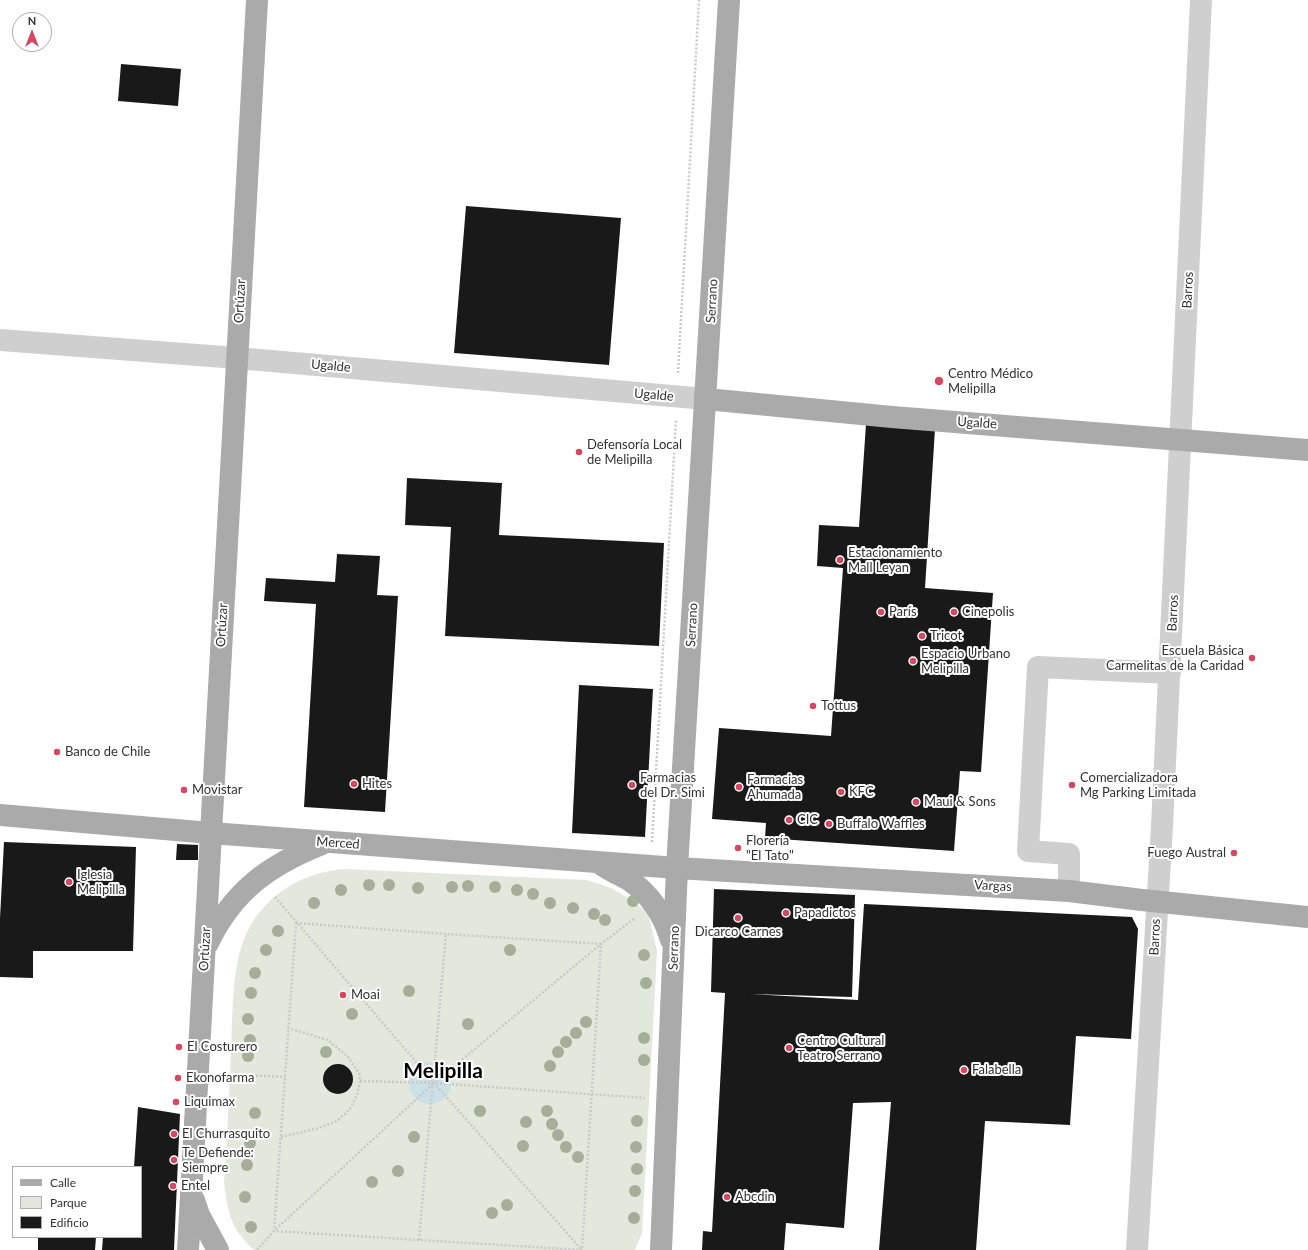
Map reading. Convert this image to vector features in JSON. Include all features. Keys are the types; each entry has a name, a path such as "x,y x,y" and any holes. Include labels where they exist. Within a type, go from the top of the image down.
{"main road":[{"name":"Ortúzar","path":"188,1250 257,0"},
{"name":"Serrano","path":"661,1250 677,868 730,0"},
{"name":"Ugalde","path":"706,399 892,417 1308,450"},
{"name":"Merced","path":"0,815 211,833 677,868"},
{"path":"205,949 214,930 239,896 271,869 288,858 326,842"},
{"path":"598,862 614,873 629,880 653,903 662,916 668,929 674,957"},
{"name":"Vargas","path":"677,868 1069,891 1308,917"},
{"path":"191,1193 199,1215 218,1250"}],"street":[{"name":"Barros","path":"1137,1250 1182,439 1201,0"},
{"name":"Ugalde","path":"0,340 237,358 706,399"},
{"path":"1069,891 1069,854 1028,851 1038,667 1170,673"}],"path":[{"path":"651,866 699,0"},
{"path":"260,878 296,923 434,1083 582,1250"},
{"path":"257,1250 274,1231 434,1083 601,944 653,903"},
{"path":"296,923 601,944"},
{"path":"274,1231 296,923"},
{"path":"419,1240 446,934"},
{"path":"582,1250 601,944"},
{"path":"280,1137 319,1128 337,1121 350,1109 357,1095 360,1081 359,1073 348,1056 328,1040 288,1028"},
{"path":"198,1073 285,1077"},
{"path":"360,1081 434,1083 668,1100"},
{"path":"274,1231 582,1250"}],"green space":[{"path":"345,869 587,880 611,888 633,901 648,913 657,951 642,1233 635,1250 254,1250 239,1234 229,1212 224,1183 233,996 239,955 250,926 259,912 270,900 283,890 312,875"}],"shaded area":[{"path":"430,1062 445,1068 451,1083 445,1098 430,1104 415,1098 409,1083 415,1068"}],"building":[{"path":"121,64 181,69 178,106 118,101"},
{"path":"466,206 621,218 609,365 454,353"},
{"name":"Espacio Urbano Melipilla","path":"866,424 935,429 925,588 993,593 981,772 960,771 954,851 765,838 766,823 712,819 719,728 831,736 843,568 817,566 819,525 859,527"},
{"path":"407,478 502,483 499,535 664,543 659,646 445,636 451,527 405,525"},
{"path":"337,554 380,556 377,595 398,596 385,812 304,807 316,604 264,601 266,578 335,582"},
{"path":"579,685 653,689 645,837 572,833"},
{"name":"Iglesia Melipilla","path":"4,842 136,847 133,951 33,951 33,978 0,977 0,918"},
{"path":"177,844 198,845 198,860 176,860"},
{"path":"714,889 855,895 852,997 750,994 858,1000 864,904 1132,917 1138,929 1131,1039 1076,1036 1070,1125 985,1121 976,1250 879,1250 891,1102 853,1103 844,1228 786,1223 784,1250 702,1250 703,1231 712,1232 725,993 711,992"},
{"path":"338,1064 349,1068 353,1079 349,1090 338,1094 327,1090 323,1079 327,1068"},
{"path":"138,1107 180,1114 174,1250 102,1250 103,1238 142,1238 142,1166 134,1166"},
{"path":"38,1238 96,1238 95,1250 38,1250"}],"place":[{"name":"Centro Médico Melipilla","path":"939,381"},
{"name":"Defensoría Local de Melipilla","path":"579,452"},
{"name":"Estacionamiento Mall Leyan","path":"840,560"},
{"name":"París","path":"881,612"},
{"name":"Cinepolis","path":"954,612"},
{"name":"Tricot","path":"922,636"},
{"name":"Escuela Básica Carmelitas de la Caridad","path":"1252,658"},
{"name":"Espacio Urbano Melipilla","path":"913,661"},
{"name":"Tottus","path":"813,706"},
{"name":"Banco de Chile","path":"57,752"},
{"name":"Hites","path":"354,784"},
{"name":"Farmacias del Dr. Simi","path":"632,785"},
{"name":"Comercializadora Mg Parking Limitada","path":"1072,785"},
{"name":"Farmacias Ahumada","path":"739,787"},
{"name":"Movistar","path":"184,790"},
{"name":"KFC","path":"841,792"},
{"name":"Maui & Sons","path":"916,802"},
{"name":"CIC","path":"789,820"},
{"name":"Buffalo Waffles","path":"829,824"},
{"name":"Florería \"El Tato\"","path":"738,848"},
{"name":"Fuego Austral","path":"1234,853"},
{"name":"Iglesia Melipilla","path":"69,882"},
{"name":"Papadictos","path":"786,913"},
{"name":"Dicarco Carnes","path":"738,918"},
{"name":"Moai","path":"343,995"},
{"name":"El Costurero","path":"179,1047"},
{"name":"Centro Cultural Teatro Serrano","path":"789,1048"},
{"name":"Falabella","path":"964,1070"},
{"name":"Ekonofarma","path":"178,1078"},
{"name":"Liquimax","path":"176,1102"},
{"name":"El Churrasquito","path":"174,1134"},
{"name":"Te Defiende: Siempre","path":"174,1160"},
{"name":"Entel","path":"173,1186"},
{"name":"Abcdin","path":"727,1197"}],"district":[{"name":"Melipilla","path":"443,1071"}]}
